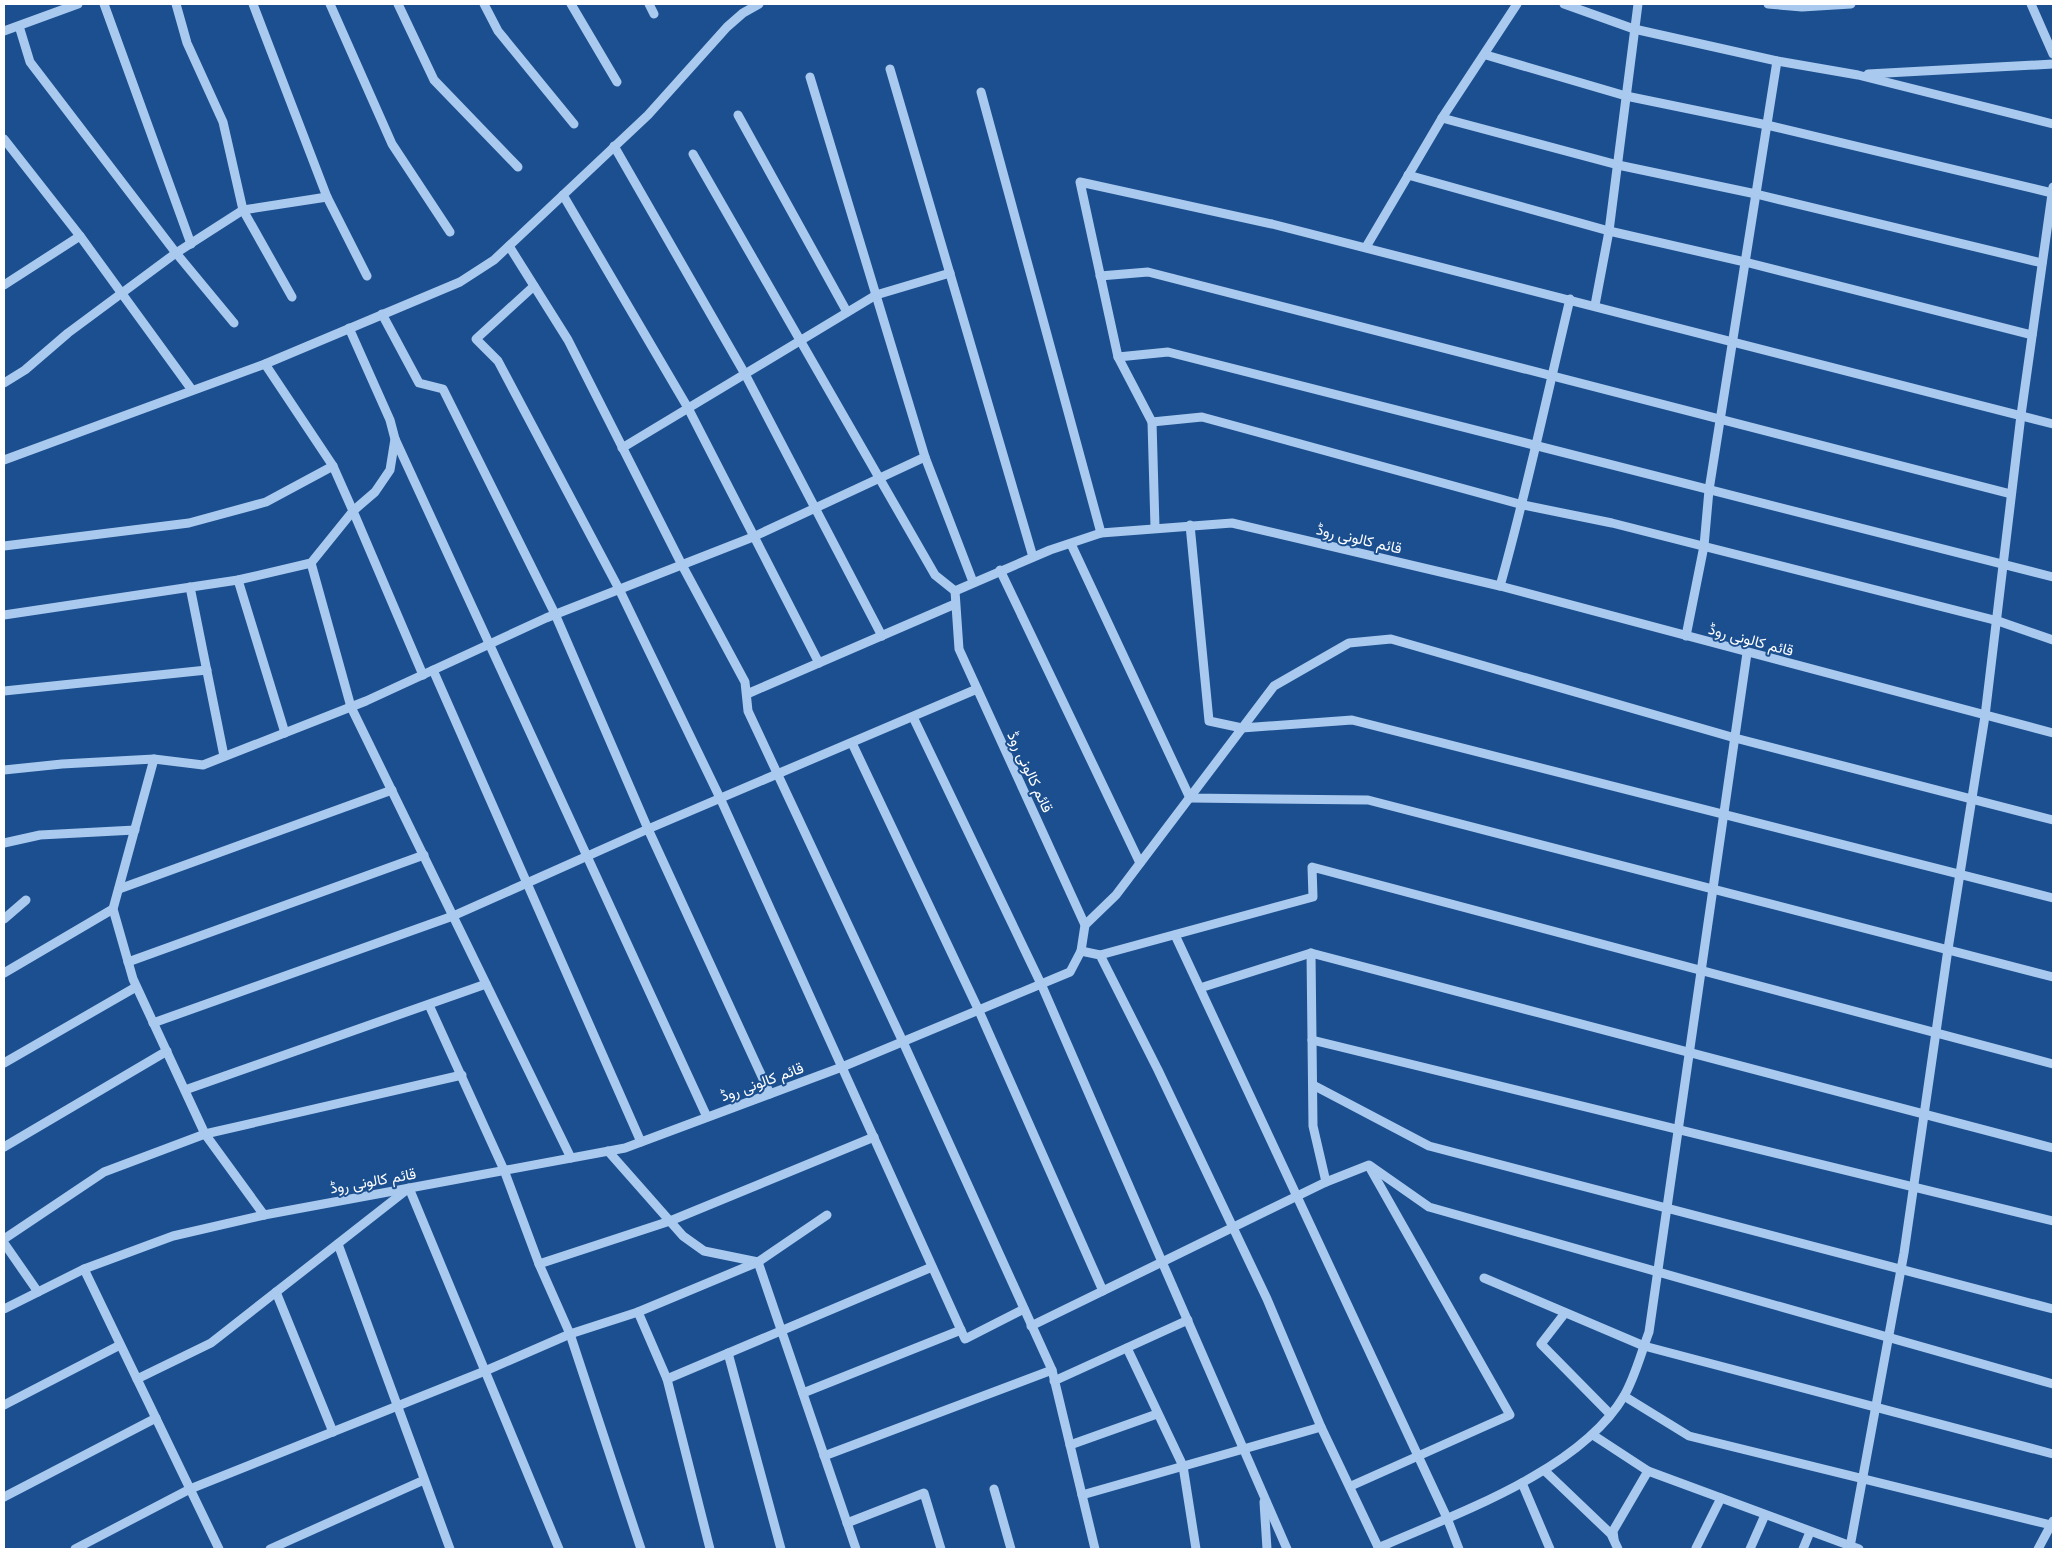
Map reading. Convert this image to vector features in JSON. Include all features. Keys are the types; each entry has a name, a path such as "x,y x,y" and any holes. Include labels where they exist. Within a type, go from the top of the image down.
{"street":[{"path":"4,31 78,4"},
{"path":"104,4 190,244"},
{"path":"176,4 187,43 223,122 243,210 292,297"},
{"path":"253,4 327,196 367,276"},
{"path":"330,4 392,144 450,232"},
{"path":"398,4 434,80 518,167"},
{"path":"484,4 498,32 574,124"},
{"path":"571,4 617,82"},
{"path":"649,4 654,14"},
{"path":"4,460 265,364 460,282 494,260 648,116 727,27 743,13 759,4"},
{"path":"1366,247 1442,118 1518,4"},
{"path":"1564,4 1634,28 1777,61 1858,74 2053,124"},
{"path":"1595,305 1609,231 1638,4"},
{"path":"1768,4 1802,7 1851,4"},
{"path":"2031,4 2053,54"},
{"path":"19,26 30,62 176,253 234,322"},
{"path":"1486,54 1626,96 1767,125 2053,190 2021,415 1998,621 1985,716 1948,950 1914,1187 1863,1479 1854,1548 1648,1471 1593,1435"},
{"path":"1686,636 1704,546 1709,490 1777,61"},
{"path":"1858,74 2053,64"},
{"path":"890,69 1033,557"},
{"path":"810,77 925,457 973,582"},
{"path":"981,92 1102,533"},
{"path":"738,115 847,312"},
{"path":"1442,118 1618,165 1756,194 2042,263"},
{"path":"4,139 80,236 192,390"},
{"path":"614,146 745,374 882,636"},
{"path":"693,154 934,575 956,590"},
{"path":"1408,175 1609,231 1745,262 2032,335"},
{"path":"1155,527 1152,422 1118,357 1080,182 1272,224 1366,247 1733,340 2053,424"},
{"path":"563,195 688,408 819,663"},
{"path":"4,383 25,370 68,333 176,253 243,210 327,196"},
{"path":"4,285 80,236"},
{"path":"509,246 568,340 682,565 745,682 748,711 903,1042 1052,1370 1095,1549"},
{"path":"1100,276 1148,272 2011,494"},
{"path":"622,448 876,295 950,273"},
{"path":"534,286 476,339 498,360 619,589 720,800 965,1339 1024,1309"},
{"path":"1500,586 1523,505 1534,446 1570,299"},
{"path":"382,314 419,383 443,389 555,614 648,829 770,1094"},
{"path":"349,328 390,420 395,439 707,1117"},
{"path":"1118,357 1168,352 2053,577"},
{"path":"265,364 333,466 423,675"},
{"path":"1152,422 1202,417 1523,505 1612,523 1998,621 2053,640"},
{"path":"4,615 238,580 311,563 353,511 375,492 390,470 395,439"},
{"path":"4,770 62,764 154,759 203,764 351,707 555,614 754,536 925,457"},
{"path":"4,546 189,523 266,502 333,466"},
{"name":"قائم کالونی روڈ","path":"4,1309 84,1269 173,1236 264,1215 608,1151 641,1142 842,1067 1042,986 1070,972 1082,951 1085,925 959,649 956,590 1033,557 1102,533 1155,527 1232,523 1500,586 1747,654 2053,733"},
{"path":"1190,525 1209,721 1242,728 1352,720 1960,876 2053,898"},
{"path":"1071,544 1190,798"},
{"path":"311,563 351,707 571,1158"},
{"path":"1000,570 1140,864"},
{"path":"238,580 286,733"},
{"path":"190,587 224,756"},
{"path":"746,694 956,604"},
{"path":"1085,925 1116,896 1274,686 1349,643 1391,639 1735,738 2053,820"},
{"path":"1100,955 1267,1299 1321,1427 1351,1486 1379,1549 1522,1483 1545,1471 1593,1435 1624,1396 1649,1332 1747,654"},
{"path":"4,691 207,670"},
{"path":"433,670 641,1142"},
{"path":"153,1023 452,916 648,829 720,800 977,689"},
{"path":"913,717 1042,986 1287,1549"},
{"path":"852,743 979,1012 1103,1291"},
{"path":"154,759 113,909 136,987 205,1134 264,1215"},
{"path":"119,889 392,790"},
{"path":"1190,798 1368,800 2053,977"},
{"path":"4,843 40,835 135,830"},
{"path":"128,962 424,855"},
{"path":"1082,951 1100,955 1313,897 1312,867 2053,1064"},
{"path":"4,919 26,900"},
{"path":"4,973 113,909"},
{"path":"1175,935 1459,1549"},
{"path":"1200,988 1311,952 2053,1148"},
{"path":"1311,952 1313,1126 1326,1182"},
{"path":"185,1090 486,984"},
{"path":"4,1063 136,987"},
{"path":"429,1005 504,1170 539,1264 570,1334 641,1549"},
{"path":"1312,1040 2053,1222"},
{"path":"4,1147 167,1051"},
{"path":"38,1292 4,1241 104,1172 205,1134 462,1075"},
{"path":"1313,1085 1429,1146 2053,1309"},
{"path":"539,1264 670,1221 874,1137"},
{"path":"608,1151 682,1236 704,1251 758,1262"},
{"path":"1031,1326 1234,1229 1326,1182 1369,1165"},
{"path":"1369,1165 1429,1207 2053,1384"},
{"path":"1351,1486 1418,1458 1510,1415 1369,1165"},
{"path":"137,1379 211,1343 409,1188 559,1549"},
{"path":"75,1549 190,1489 485,1372 570,1334 638,1312 758,1262 827,1215"},
{"path":"338,1244 448,1549"},
{"path":"758,1262 856,1549"},
{"path":"667,1379 932,1267"},
{"path":"84,1269 220,1549"},
{"path":"1484,1278 1644,1346 2053,1454"},
{"path":"276,1292 333,1432"},
{"path":"638,1312 667,1379 710,1549"},
{"path":"1565,1313 1541,1344 1610,1414"},
{"path":"1054,1381 1188,1320"},
{"path":"803,1393 961,1330"},
{"path":"4,1405 120,1345"},
{"path":"1127,1348 1183,1466 1196,1549"},
{"path":"728,1353 781,1549"},
{"path":"824,1456 1052,1370"},
{"path":"1624,1396 1689,1436 2052,1523 2038,1549"},
{"path":"1070,1445 1157,1414"},
{"path":"4,1497 156,1418"},
{"path":"1082,1495 1321,1427"},
{"path":"1545,1471 1611,1534 1618,1549"},
{"path":"1614,1540 1613,1531 1648,1471"},
{"path":"270,1549 424,1480"},
{"path":"1522,1483 1550,1549"},
{"path":"994,1489 1011,1549"},
{"path":"847,1523 924,1493 942,1549"},
{"path":"1263,1494 1268,1549"},
{"path":"1696,1548 1721,1498"},
{"path":"1750,1549 1765,1515"},
{"path":"1803,1549 1810,1532"}]}
